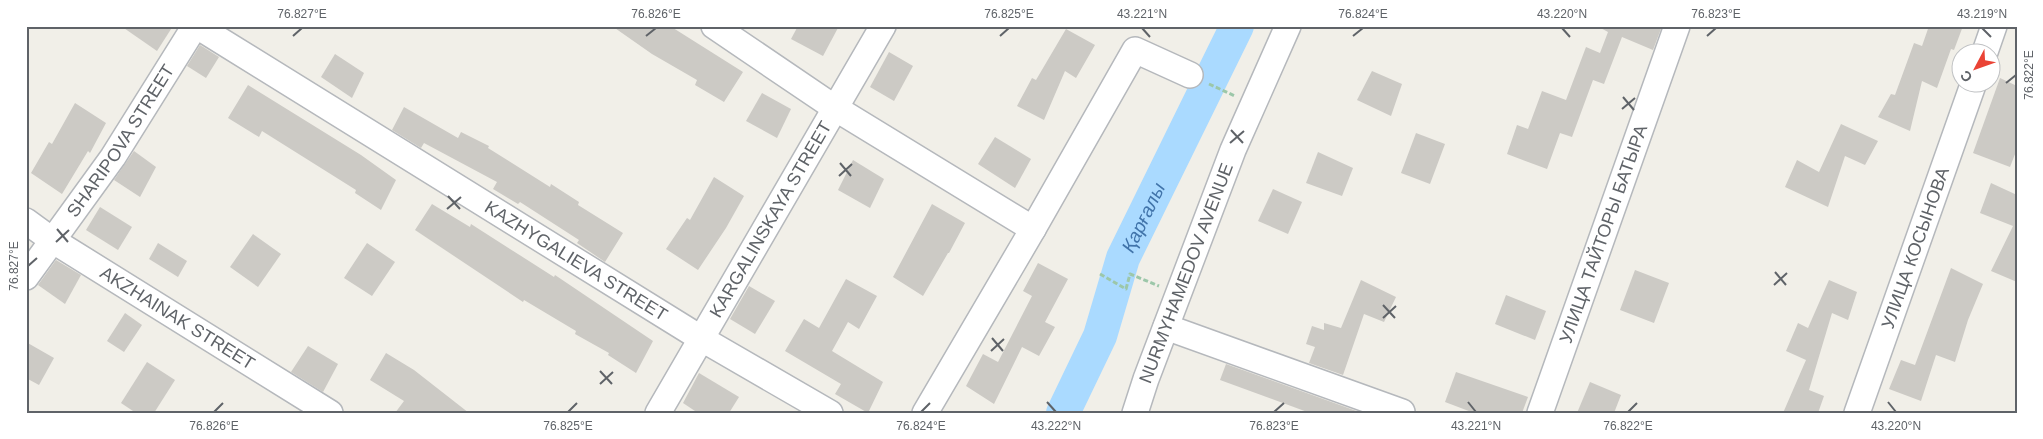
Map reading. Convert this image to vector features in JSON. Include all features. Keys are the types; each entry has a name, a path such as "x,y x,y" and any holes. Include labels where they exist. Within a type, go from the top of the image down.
{"street":[{"name":"SHARIPOVA STREET","path":"26,277 113,157 196,26"},
{"name":"KAZHYGALIEVA STREET","path":"196,26 702,338 830,413"},
{"path":"714,26 835,108 1033,229"},
{"name":"KARGALINSKAYA STREET","path":"658,413 883,26"},
{"name":"NURMYHAMEDOV AVENUE","path":"1135,413 1233,150 1288,26"},
{"name":"УЛИЦА ТАЙТОРЫ БАТЫРА","path":"1540,413 1677,26"},
{"path":"1988,42 1994,26"},
{"path":"925,413 1033,229 1134,50 1190,75"},
{"name":"УЛИЦА КОСЫНОВА","path":"1856,413 1970,92"},
{"name":"AKZHAINAK STREET","path":"26,221 52,240 330,413"},
{"path":"1166,326 1402,412"}],"path":[{"path":"1218,88 1243,100"},
{"path":"1100,274 1126,289 1130,274 1166,290"}],"building":[{"path":"121,26 173,26 157,51"},
{"path":"612,26 670,26 743,72 724,102 695,85 697,80 652,54"},
{"path":"798,26 839,26 823,56 791,39"},
{"path":"1597,26 1662,26 1653,50 1622,37 1604,84 1593,80 1572,137 1560,133 1547,169 1507,154 1517,125 1528,129 1542,91 1566,100 1586,47 1600,53 1608,32"},
{"path":"1929,26 1963,26 1957,42 1950,42 1950,52 1937,88 1922,81 1910,131 1878,117 1891,94 1895,95 1914,43 1922,46"},
{"path":"1066,29 1095,45 1076,78 1065,71 1044,120 1017,106 1032,78 1036,80"},
{"path":"200,45 219,57 206,78 187,66"},
{"path":"889,52 913,66 894,101 870,87"},
{"path":"335,54 364,73 352,98 321,77"},
{"path":"1372,71 1402,84 1391,116 1357,100"},
{"path":"2000,78 2017,86 2017,149 2010,167 1973,153 1995,92 2000,92"},
{"path":"248,85 361,155 396,180 381,210 355,193 356,190 262,131 259,137 228,118"},
{"path":"762,93 791,109 777,138 746,121"},
{"path":"75,103 106,123 90,153 88,151 62,194 31,173 49,142 52,144"},
{"path":"404,107 458,138 461,132 489,146 488,148 550,187 551,184 579,202 578,205 623,233 605,262 577,243 579,240 520,202 518,204 493,189 497,182 424,143 421,148 392,130"},
{"path":"1841,124 1878,141 1865,165 1845,156 1828,207 1785,187 1797,160 1819,172"},
{"path":"1416,133 1445,144 1430,184 1401,173"},
{"path":"995,137 1031,159 1015,188 978,164"},
{"path":"134,151 156,167 140,197 114,180"},
{"path":"1318,152 1353,168 1342,196 1306,183"},
{"path":"853,160 884,179 870,208 838,190"},
{"path":"714,177 744,196 726,228 698,270 666,249 687,218 690,220"},
{"path":"1991,183 2017,195 2017,282 1991,271 2013,226 1980,213"},
{"path":"1273,189 1302,202 1288,234 1258,221"},
{"path":"432,204 470,227 471,224 554,277 555,275 653,341 636,373 608,355 609,353 575,334 576,331 524,300 523,302 415,230"},
{"path":"932,204 965,223 923,296 893,277"},
{"path":"100,207 132,227 118,250 86,230"},
{"path":"253,234 281,254 258,287 230,267"},
{"path":"158,243 187,261 178,277 149,259"},
{"path":"367,243 395,262 372,296 344,278"},
{"path":"56,260 81,275 65,304 38,285"},
{"path":"1038,263 1068,279 1045,322 1055,327 1039,356 1022,347 994,404 966,386 983,354 998,362 1032,296 1023,291"},
{"path":"1951,268 1983,284 1968,320 1955,362 1936,355 1921,401 1889,389 1901,360 1915,365"},
{"path":"1635,270 1669,283 1654,323 1620,310"},
{"path":"846,279 877,296 859,329 848,322 832,351 883,382 868,413 835,394 841,384 785,351 804,319 819,328"},
{"path":"1361,280 1396,297 1384,322 1364,314 1343,375 1309,363 1315,347 1306,344 1312,326 1324,330 1324,323 1341,328"},
{"path":"1829,280 1857,292 1848,320 1832,313 1809,390 1824,396 1818,413 1783,413 1806,360 1786,351 1798,323 1808,328"},
{"path":"749,286 775,301 755,334 730,319"},
{"path":"1506,295 1546,311 1535,340 1495,324"},
{"path":"125,313 142,325 124,352 107,341"},
{"path":"26,342 54,358 39,385 26,378"},
{"path":"308,346 338,364 323,392 291,372"},
{"path":"386,353 414,370 469,413 395,413 404,401 370,380"},
{"path":"147,362 175,380 154,413 136,413 121,403"},
{"path":"1226,364 1362,413 1310,413 1220,380"},
{"path":"1456,372 1528,397 1522,413 1474,413 1445,402"},
{"path":"699,373 739,397 729,413 698,413 683,403"},
{"path":"1590,382 1621,395 1614,413 1577,413"}],"waterway":[{"name":"Қарғалы","path":"1063,413 1100,336 1123,258 1237,26"}]}
